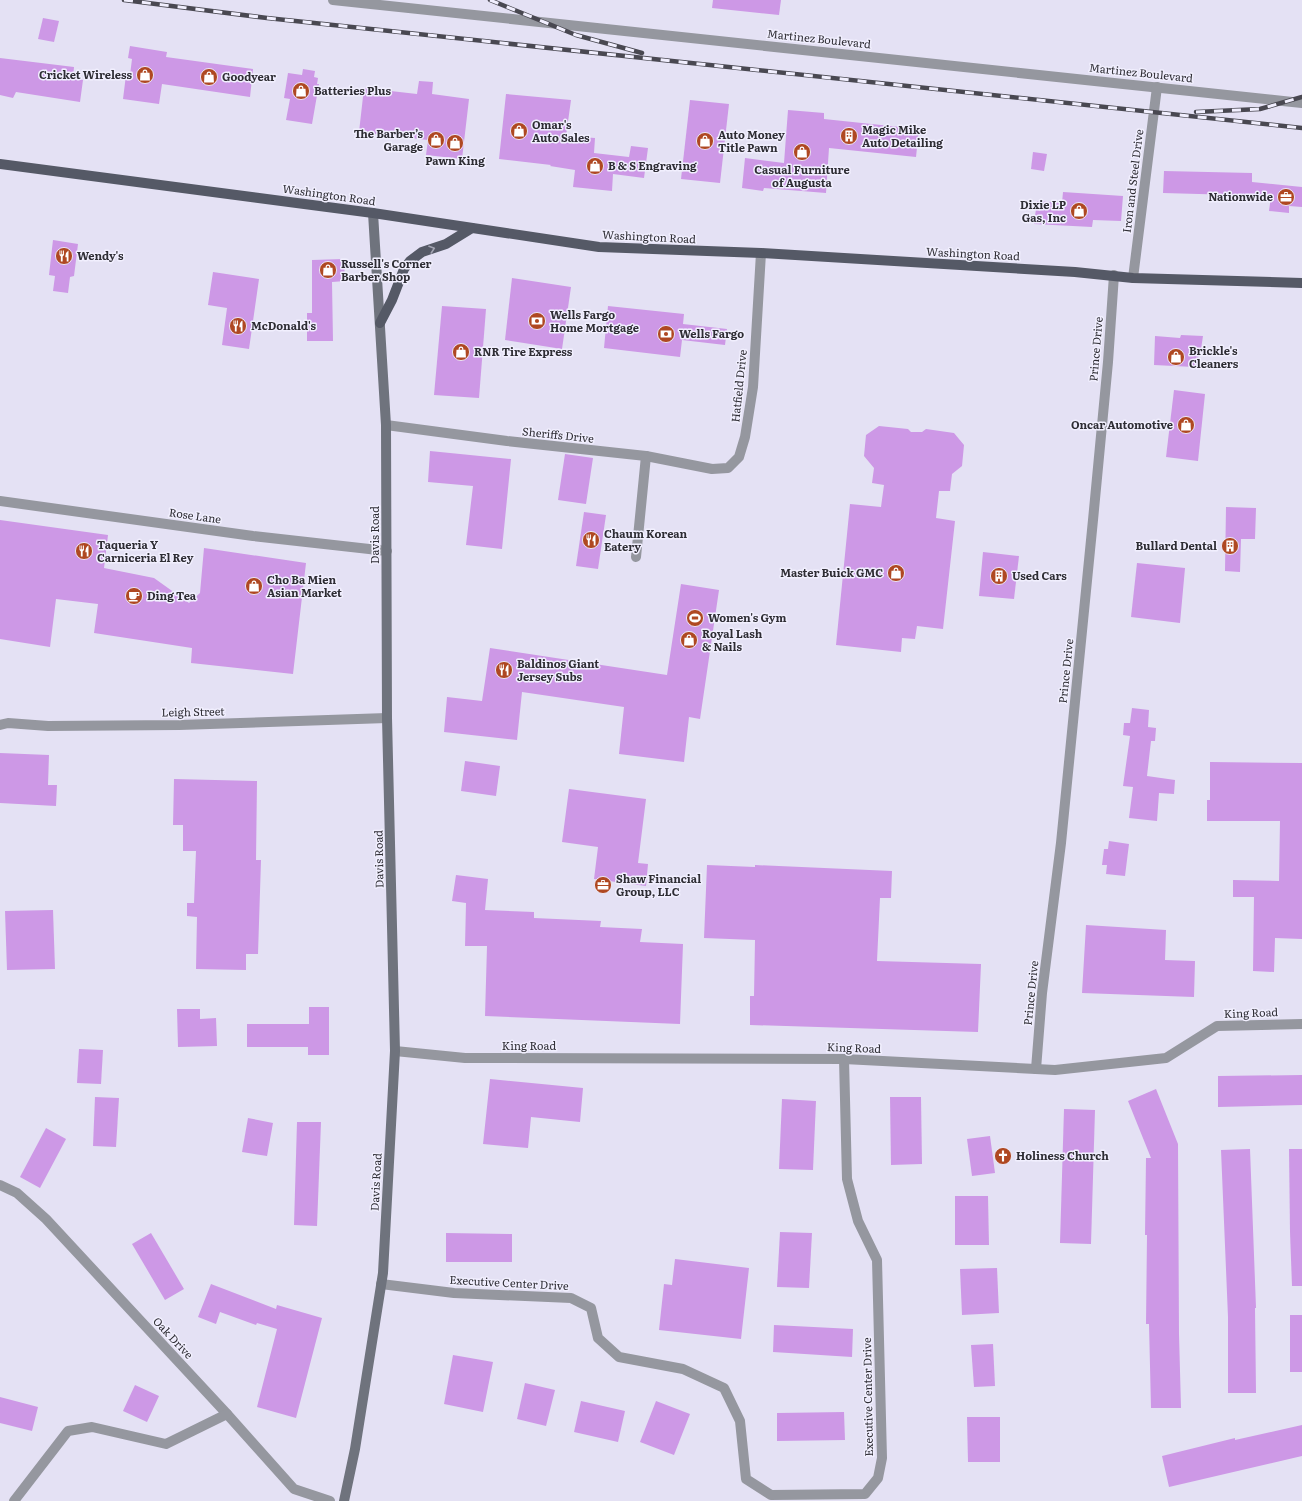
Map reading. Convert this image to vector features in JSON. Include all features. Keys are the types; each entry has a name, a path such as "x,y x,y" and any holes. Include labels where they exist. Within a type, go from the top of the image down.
{"main road":[{"name":"Washington Road","path":"0,164 373,213 599,247 761,253 1114,275 1133,278 1302,283"},
{"name":"Davis Road","path":"344,1501 355,1449 381,1284 395,1051 387,718 386,425 373,213"},
{"path":"380,323 392,300 404,269 410,261 422,252 446,244 472,228"}],"street":[{"name":"Martinez Boulevard","path":"333,0 1302,103"},
{"name":"Iron and Steel Drive","path":"1133,278 1157,87"},
{"name":"Hatfield Drive","path":"728,468 739,457 745,437 753,387 761,253"},
{"name":"Prince Drive","path":"1036,1069 1042,993 1061,843 1108,362 1114,275"},
{"name":"Sheriffs Drive","path":"386,425 507,441 646,456 712,469 728,468"},
{"path":"636,557 646,456"},
{"name":"Rose Lane","path":"0,501 253,536 387,551"},
{"name":"Leigh Street","path":"0,724 8,723 48,726 179,724 387,718"},
{"name":"King Road","path":"395,1051 465,1058 844,1059 1055,1070 1166,1058 1217,1026 1302,1024"},
{"name":"Executive Center Drive","path":"381,1284 454,1293 571,1298 591,1308 598,1338 619,1357 683,1369 724,1388 740,1421 746,1479 771,1495 865,1494 878,1478 882,1458 877,1260 858,1221 847,1179 844,1059"},
{"name":"Oak Drive","path":"0,1185 17,1193 46,1219 227,1414 294,1489 330,1501"},
{"path":"14,1501 68,1431 92,1427 166,1444 227,1414"}],"building":[{"path":"713,0 781,0 779,15 712,8"},
{"path":"43,18 59,21 54,42 38,39"},
{"path":"130,46 167,52 166,57 253,69 250,97 162,84 159,104 123,99 126,75 130,75 132,59 128,58"},
{"path":"0,58 74,67 73,78 83,80 80,102 16,92 13,98 0,95"},
{"name":"Batteries Plus","path":"303,69 315,71 314,77 318,78 317,84 319,84 312,124 286,120 290,99 284,98 288,73 302,75"},
{"path":"419,81 433,82 432,94 469,99 462,159 426,155 428,140 359,132 364,88 417,94"},
{"path":"506,94 571,100 566,136 595,138 594,153 629,157 631,146 648,148 644,178 613,174 612,191 573,187 575,170 550,166 551,165 499,159"},
{"name":"Auto Money Title Pawn","path":"690,100 729,104 720,183 681,179"},
{"path":"788,110 824,113 824,119 919,129 916,157 829,148 826,193 764,188 763,191 742,188 745,158 784,163"},
{"path":"1033,152 1047,154 1044,171 1031,169"},
{"path":"1164,171 1252,173 1252,182 1302,187 1302,207 1289,206 1289,213 1269,211 1271,196 1163,193"},
{"name":"Dixie LP Gas, Inc","path":"1063,192 1123,196 1121,221 1093,220 1092,227 1034,224 1037,201 1062,203"},
{"name":"Wendy's","path":"53,240 78,244 74,276 70,277 68,293 53,291 55,276 49,275"},
{"path":"344,259 345,281 332,282 333,341 307,341 307,313 312,313 312,260"},
{"name":"McDonald's","path":"213,272 259,279 249,349 222,345 227,308 208,305"},
{"name":"Wells Fargo Home Mortgage","path":"512,278 571,287 562,349 505,340"},
{"name":"RNR Tire Express","path":"442,306 486,309 479,398 434,395"},
{"name":"Wells Fargo","path":"608,306 684,314 683,324 727,329 725,345 682,340 680,357 604,348"},
{"name":"Brickle's Cleaners","path":"1181,335 1203,336 1201,349 1199,348 1198,364 1194,367 1154,365 1155,336 1180,338"},
{"name":"Oncar Automotive","path":"1174,390 1205,394 1198,461 1166,457"},
{"name":"Master Buick GMC","path":"879,426 908,429 911,432 922,432 926,429 954,433 964,445 962,466 952,474 950,491 939,491 936,518 955,521 943,629 917,626 915,639 902,638 901,652 836,645 850,504 881,507 884,485 872,483 874,468 864,456 866,435"},
{"path":"430,451 511,459 502,549 466,545 473,486 428,482"},
{"path":"565,454 593,458 586,504 558,500"},
{"name":"Bullard Dental","path":"1226,507 1256,508 1255,539 1241,539 1240,572 1225,571"},
{"name":"Chaum Korean Eatery","path":"584,512 606,515 598,569 576,566"},
{"path":"0,520 108,535 104,568 154,578 189,603 200,593 204,548 306,563 293,674 191,663 192,648 94,633 98,604 56,599 50,647 0,639"},
{"name":"Used Cars","path":"983,552 1019,556 1014,599 979,596"},
{"path":"1137,563 1185,568 1180,623 1131,617"},
{"path":"681,584 719,590 700,719 689,717 684,762 619,754 624,707 522,692 517,740 444,732 447,697 482,701 490,648 667,675"},
{"path":"1132,708 1149,710 1148,727 1156,728 1155,741 1151,741 1147,776 1175,780 1174,794 1159,793 1157,821 1129,818 1133,787 1123,786 1130,736 1123,735 1124,723 1130,723"},
{"path":"0,753 49,755 48,785 57,785 56,806 0,803"},
{"path":"465,761 500,766 496,796 461,791"},
{"path":"1210,762 1302,763 1302,939 1275,938 1274,972 1253,971 1254,897 1233,897 1233,880 1279,881 1280,821 1207,821 1207,800 1210,800"},
{"path":"174,779 257,781 256,860 261,860 258,954 246,954 246,970 196,969 197,917 187,916 187,903 194,903 196,851 183,851 183,825 173,825"},
{"path":"569,789 646,799 638,863 648,864 646,886 594,879 598,847 562,842"},
{"path":"1109,841 1129,844 1125,876 1106,874 1107,865 1102,865 1104,849 1108,849"},
{"path":"707,865 755,867 755,865 892,871 891,898 880,898 877,961 981,964 978,1032 750,1025 750,996 754,996 755,940 704,938"},
{"path":"456,875 488,879 485,910 534,912 534,918 601,921 600,927 642,929 640,942 683,944 680,1024 485,1016 487,946 465,946 466,903 452,901"},
{"path":"53,910 55,969 7,970 5,911"},
{"path":"1086,925 1166,930 1165,960 1195,961 1194,997 1082,993"},
{"path":"309,1007 329,1007 329,1055 308,1055 308,1047 247,1047 247,1024 309,1024"},
{"path":"177,1009 200,1009 200,1019 216,1018 217,1046 178,1047"},
{"path":"79,1049 103,1050 101,1084 77,1083"},
{"path":"1302,1075 1302,1105 1218,1107 1218,1076"},
{"path":"490,1079 583,1088 580,1122 531,1117 528,1148 483,1144"},
{"path":"1156,1089 1178,1144 1181,1408 1151,1408 1149,1324 1146,1324 1147,1235 1145,1235 1146,1158 1151,1158 1128,1101"},
{"path":"95,1097 119,1098 116,1147 93,1146"},
{"path":"890,1097 921,1097 922,1164 891,1165"},
{"path":"782,1099 816,1101 813,1170 779,1169"},
{"path":"1064,1109 1095,1110 1091,1244 1060,1243"},
{"path":"248,1118 273,1123 267,1156 242,1152"},
{"path":"297,1122 321,1122 317,1226 294,1225"},
{"path":"46,1128 66,1139 40,1188 20,1177"},
{"path":"990,1136 995,1173 972,1176 967,1139"},
{"path":"1250,1149 1256,1308 1256,1393 1228,1393 1228,1317 1221,1150"},
{"path":"1289,1149 1302,1149 1302,1286 1292,1286"},
{"path":"955,1196 988,1196 989,1245 955,1245"},
{"path":"780,1232 812,1233 809,1288 777,1287"},
{"path":"151,1233 184,1289 165,1300 132,1244"},
{"path":"446,1233 512,1234 512,1262 446,1262"},
{"path":"675,1259 749,1268 741,1339 659,1330 664,1284 672,1285"},
{"path":"997,1268 999,1313 962,1315 960,1269"},
{"path":"211,1284 276,1309 277,1305 322,1318 296,1418 257,1407 277,1329 257,1323 256,1325 220,1312 216,1324 198,1317"},
{"path":"1290,1315 1302,1315 1302,1372 1290,1372"},
{"path":"774,1325 853,1329 852,1357 773,1352"},
{"path":"993,1344 995,1386 974,1387 971,1345"},
{"path":"453,1355 493,1362 483,1412 444,1404"},
{"path":"525,1383 555,1390 546,1426 517,1419"},
{"path":"135,1385 159,1396 147,1422 123,1411"},
{"path":"0,1397 38,1407 32,1431 0,1423"},
{"path":"581,1401 625,1411 618,1442 574,1432"},
{"path":"656,1401 690,1414 674,1455 640,1442"},
{"path":"844,1412 845,1440 777,1441 777,1413"},
{"path":"967,1417 1000,1417 1000,1462 968,1462"},
{"path":"1302,1425 1302,1456 1169,1487 1162,1456 1235,1438 1235,1440"}],"railway":[{"path":"124,0 267,18 1302,128"},
{"path":"490,0 576,35 642,53"},
{"path":"1196,112 1260,109 1302,97"}],"place":[{"name":"Cricket Wireless","path":"145,75"},
{"name":"Goodyear","path":"209,77"},
{"name":"Batteries Plus","path":"301,91"},
{"name":"Omar's Auto Sales","path":"519,131"},
{"name":"Magic Mike Auto Detailing","path":"849,136"},
{"name":"The Barber’s Garage","path":"436,140"},
{"name":"Auto Money Title Pawn","path":"705,141"},
{"name":"Pawn King","path":"455,143"},
{"name":"Casual Furniture of Augusta","path":"802,152"},
{"name":"B & S Engraving","path":"595,166"},
{"name":"Nationwide","path":"1286,197"},
{"name":"Dixie LP Gas, Inc","path":"1079,211"},
{"name":"Wendy's","path":"64,256"},
{"name":"Russell's Corner Barber Shop","path":"328,270"},
{"name":"Wells Fargo Home Mortgage","path":"537,321"},
{"name":"McDonald's","path":"238,326"},
{"name":"Wells Fargo","path":"666,334"},
{"name":"RNR Tire Express","path":"461,352"},
{"name":"Brickle's Cleaners","path":"1176,357"},
{"name":"Oncar Automotive","path":"1186,425"},
{"name":"Chaum Korean Eatery","path":"591,540"},
{"name":"Bullard Dental","path":"1230,546"},
{"name":"Taqueria Y Carniceria El Rey","path":"84,551"},
{"name":"Master Buick GMC","path":"896,573"},
{"name":"Used Cars","path":"999,576"},
{"name":"Cho Ba Mien Asian Market","path":"254,586"},
{"name":"Ding Tea","path":"134,596"},
{"name":"Women's Gym","path":"695,618"},
{"name":"Royal Lash & Nails","path":"689,640"},
{"name":"Baldinos Giant Jersey Subs","path":"504,670"},
{"name":"Shaw Financial Group, LLC","path":"603,885"},
{"name":"Holiness Church","path":"1003,1156"}]}
